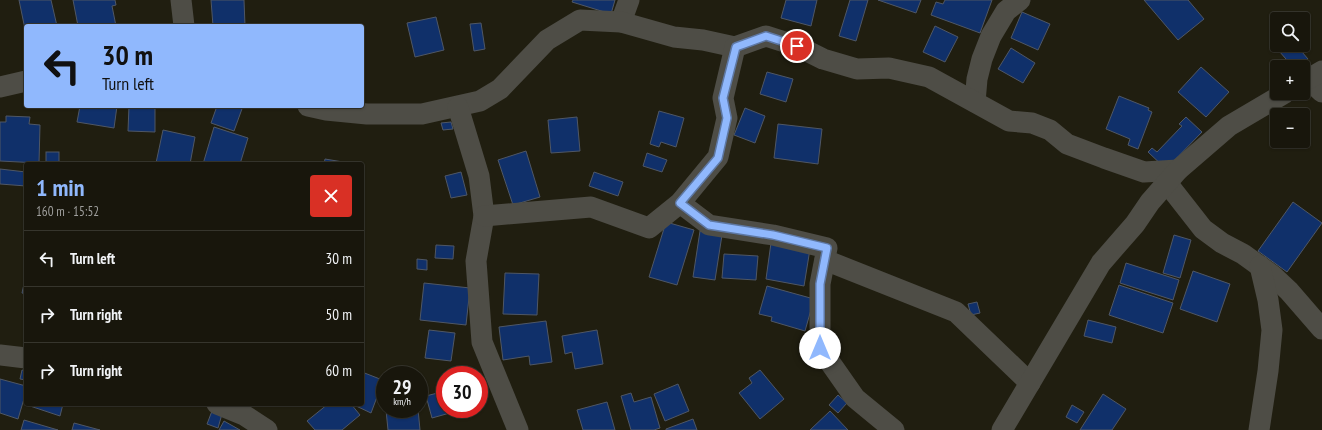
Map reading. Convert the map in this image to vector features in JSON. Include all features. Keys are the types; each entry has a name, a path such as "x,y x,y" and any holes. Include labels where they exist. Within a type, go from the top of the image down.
{"street":[{"path":"181,0 184,24"},
{"path":"621,22 629,0"},
{"path":"975,102 977,79 982,58 991,36 1006,11 1020,0"},
{"path":"317,108 367,114 422,114 480,101 500,89 547,40 580,20 621,22 674,37 703,40 736,47 766,36 797,46 823,59 857,69 889,68 929,77 1009,121 1032,123 1050,130 1067,144 1144,172 1172,177 1203,229 1222,243 1243,254 1272,275 1289,291 1322,330"},
{"path":"484,216 591,206 649,228 680,203 718,158 727,118 723,98 736,47"},
{"path":"0,87 24,81"},
{"path":"1002,430 1101,263 1135,224 1150,202 1172,177 1230,126 1273,100"},
{"path":"458,107 479,176 484,216 476,261 482,342 518,430"},
{"path":"1144,172 1150,202"},
{"path":"680,203 709,225 773,235 827,248 820,284 820,348 855,398 894,430"},
{"path":"825,260 956,312 1030,383"},
{"path":"1259,430 1268,371 1272,330 1268,300 1260,266"},
{"path":"0,355 24,358"},
{"path":"223,406 244,415 267,430"}],"building":[{"path":"19,0 51,0 57,24 24,24"},
{"path":"73,0 115,0 116,5 112,6 116,24 78,24"},
{"path":"211,0 244,0 245,24 213,24"},
{"path":"573,0 615,0 611,14 572,2"},
{"path":"786,0 817,0 811,26 781,18"},
{"path":"850,0 868,0 856,41 839,36"},
{"path":"878,0 921,0 916,13"},
{"path":"945,0 992,0 980,33 931,15 936,2 943,4"},
{"path":"1144,0 1188,0 1204,19 1178,40"},
{"path":"1022,12 1050,24 1038,50 1011,38"},
{"path":"436,17 444,50 415,57 407,23"},
{"path":"481,23 485,49 474,51 470,24"},
{"path":"935,26 958,37 945,62 923,52"},
{"path":"1011,48 1035,63 1023,83 998,69"},
{"path":"1280,52 1302,52 1308,59 1307,60 1287,60"},
{"path":"1201,67 1229,92 1206,117 1178,92"},
{"path":"767,72 793,79 786,102 760,94"},
{"path":"1119,96 1149,108 1148,110 1152,112 1138,149 1128,145 1130,139 1106,129"},
{"path":"80,108 117,108 114,128 77,122"},
{"path":"129,108 155,108 155,132 128,131"},
{"path":"216,108 242,108 234,131 211,123"},
{"path":"745,108 765,116 755,143 734,135"},
{"path":"659,111 684,118 676,147 661,142 659,147 650,144"},
{"path":"6,116 30,117 29,124 40,125 39,162 0,161 0,122 6,122"},
{"path":"577,117 580,151 551,153 548,120"},
{"path":"1186,117 1202,132 1166,169 1148,152 1152,148 1157,152 1182,126 1179,124"},
{"path":"451,122 453,129 443,130 441,123"},
{"path":"778,124 822,129 818,164 774,158"},
{"path":"214,127 248,138 241,162 204,162"},
{"path":"163,130 195,137 190,162 156,162"},
{"path":"526,151 540,197 513,205 498,160"},
{"path":"46,152 59,152 59,162 46,162"},
{"path":"647,153 667,160 662,172 643,166"},
{"path":"325,159 343,162 324,162"},
{"path":"0,169 24,172 24,186 0,184"},
{"path":"461,172 467,195 451,198 445,176"},
{"path":"594,172 623,182 618,196 589,186"},
{"path":"1293,202 1322,223 1287,272 1258,251"},
{"path":"666,222 694,230 677,285 649,277"},
{"path":"700,231 722,235 715,280 693,277"},
{"path":"1174,235 1191,240 1180,278 1163,273"},
{"path":"771,243 810,249 804,286 766,279"},
{"path":"436,245 454,246 453,259 435,258"},
{"path":"724,254 758,256 756,280 722,278"},
{"path":"417,259 427,260 427,270 417,269"},
{"path":"1126,263 1179,280 1173,300 1120,283"},
{"path":"1193,271 1230,284 1217,322 1180,309"},
{"path":"505,273 539,274 537,315 503,314"},
{"path":"424,283 470,288 466,325 420,320"},
{"path":"1119,285 1173,303 1163,333 1109,315"},
{"path":"767,286 814,299 805,331 771,321 772,317 759,314"},
{"path":"977,302 980,313 971,315 968,304"},
{"path":"1088,320 1116,327 1112,343 1084,336"},
{"path":"546,321 552,362 530,365 529,356 503,360 499,327"},
{"path":"429,330 455,333 451,361 425,358"},
{"path":"597,330 603,364 575,369 572,352 565,354 562,336"},
{"path":"22,370 24,370 24,380 20,379"},
{"path":"760,370 784,399 760,419 739,393 752,383 749,378"},
{"path":"364,373 376,377 376,400 371,413 356,406 364,406"},
{"path":"0,379 24,385 24,399 18,419 0,413"},
{"path":"678,384 689,411 665,421 654,394"},
{"path":"436,393 436,417 432,418 428,403 428,395"},
{"path":"631,393 634,402 651,397 660,428 654,430 631,430 621,396"},
{"path":"1103,394 1126,409 1112,430 1080,430"},
{"path":"838,395 847,403 838,413 829,405"},
{"path":"607,402 615,430 583,430 577,410"},
{"path":"1072,405 1084,412 1077,423 1066,417"},
{"path":"30,406 62,406 60,416"},
{"path":"326,406 353,406 360,415 342,430 315,430 307,421"},
{"path":"212,411 222,414 218,428 207,424"},
{"path":"830,411 848,430 810,430"},
{"path":"387,418 419,418 420,430 388,430"},
{"path":"693,419 697,430 666,430 666,429"},
{"path":"24,420 58,430 21,430"},
{"path":"224,421 240,430 219,430"},
{"path":"74,423 100,430 72,430"}],"route":[{"path":"797,46 766,36 736,47 723,98 727,118 718,158 680,203 709,225 773,235 827,248 820,284 820,348"}]}
